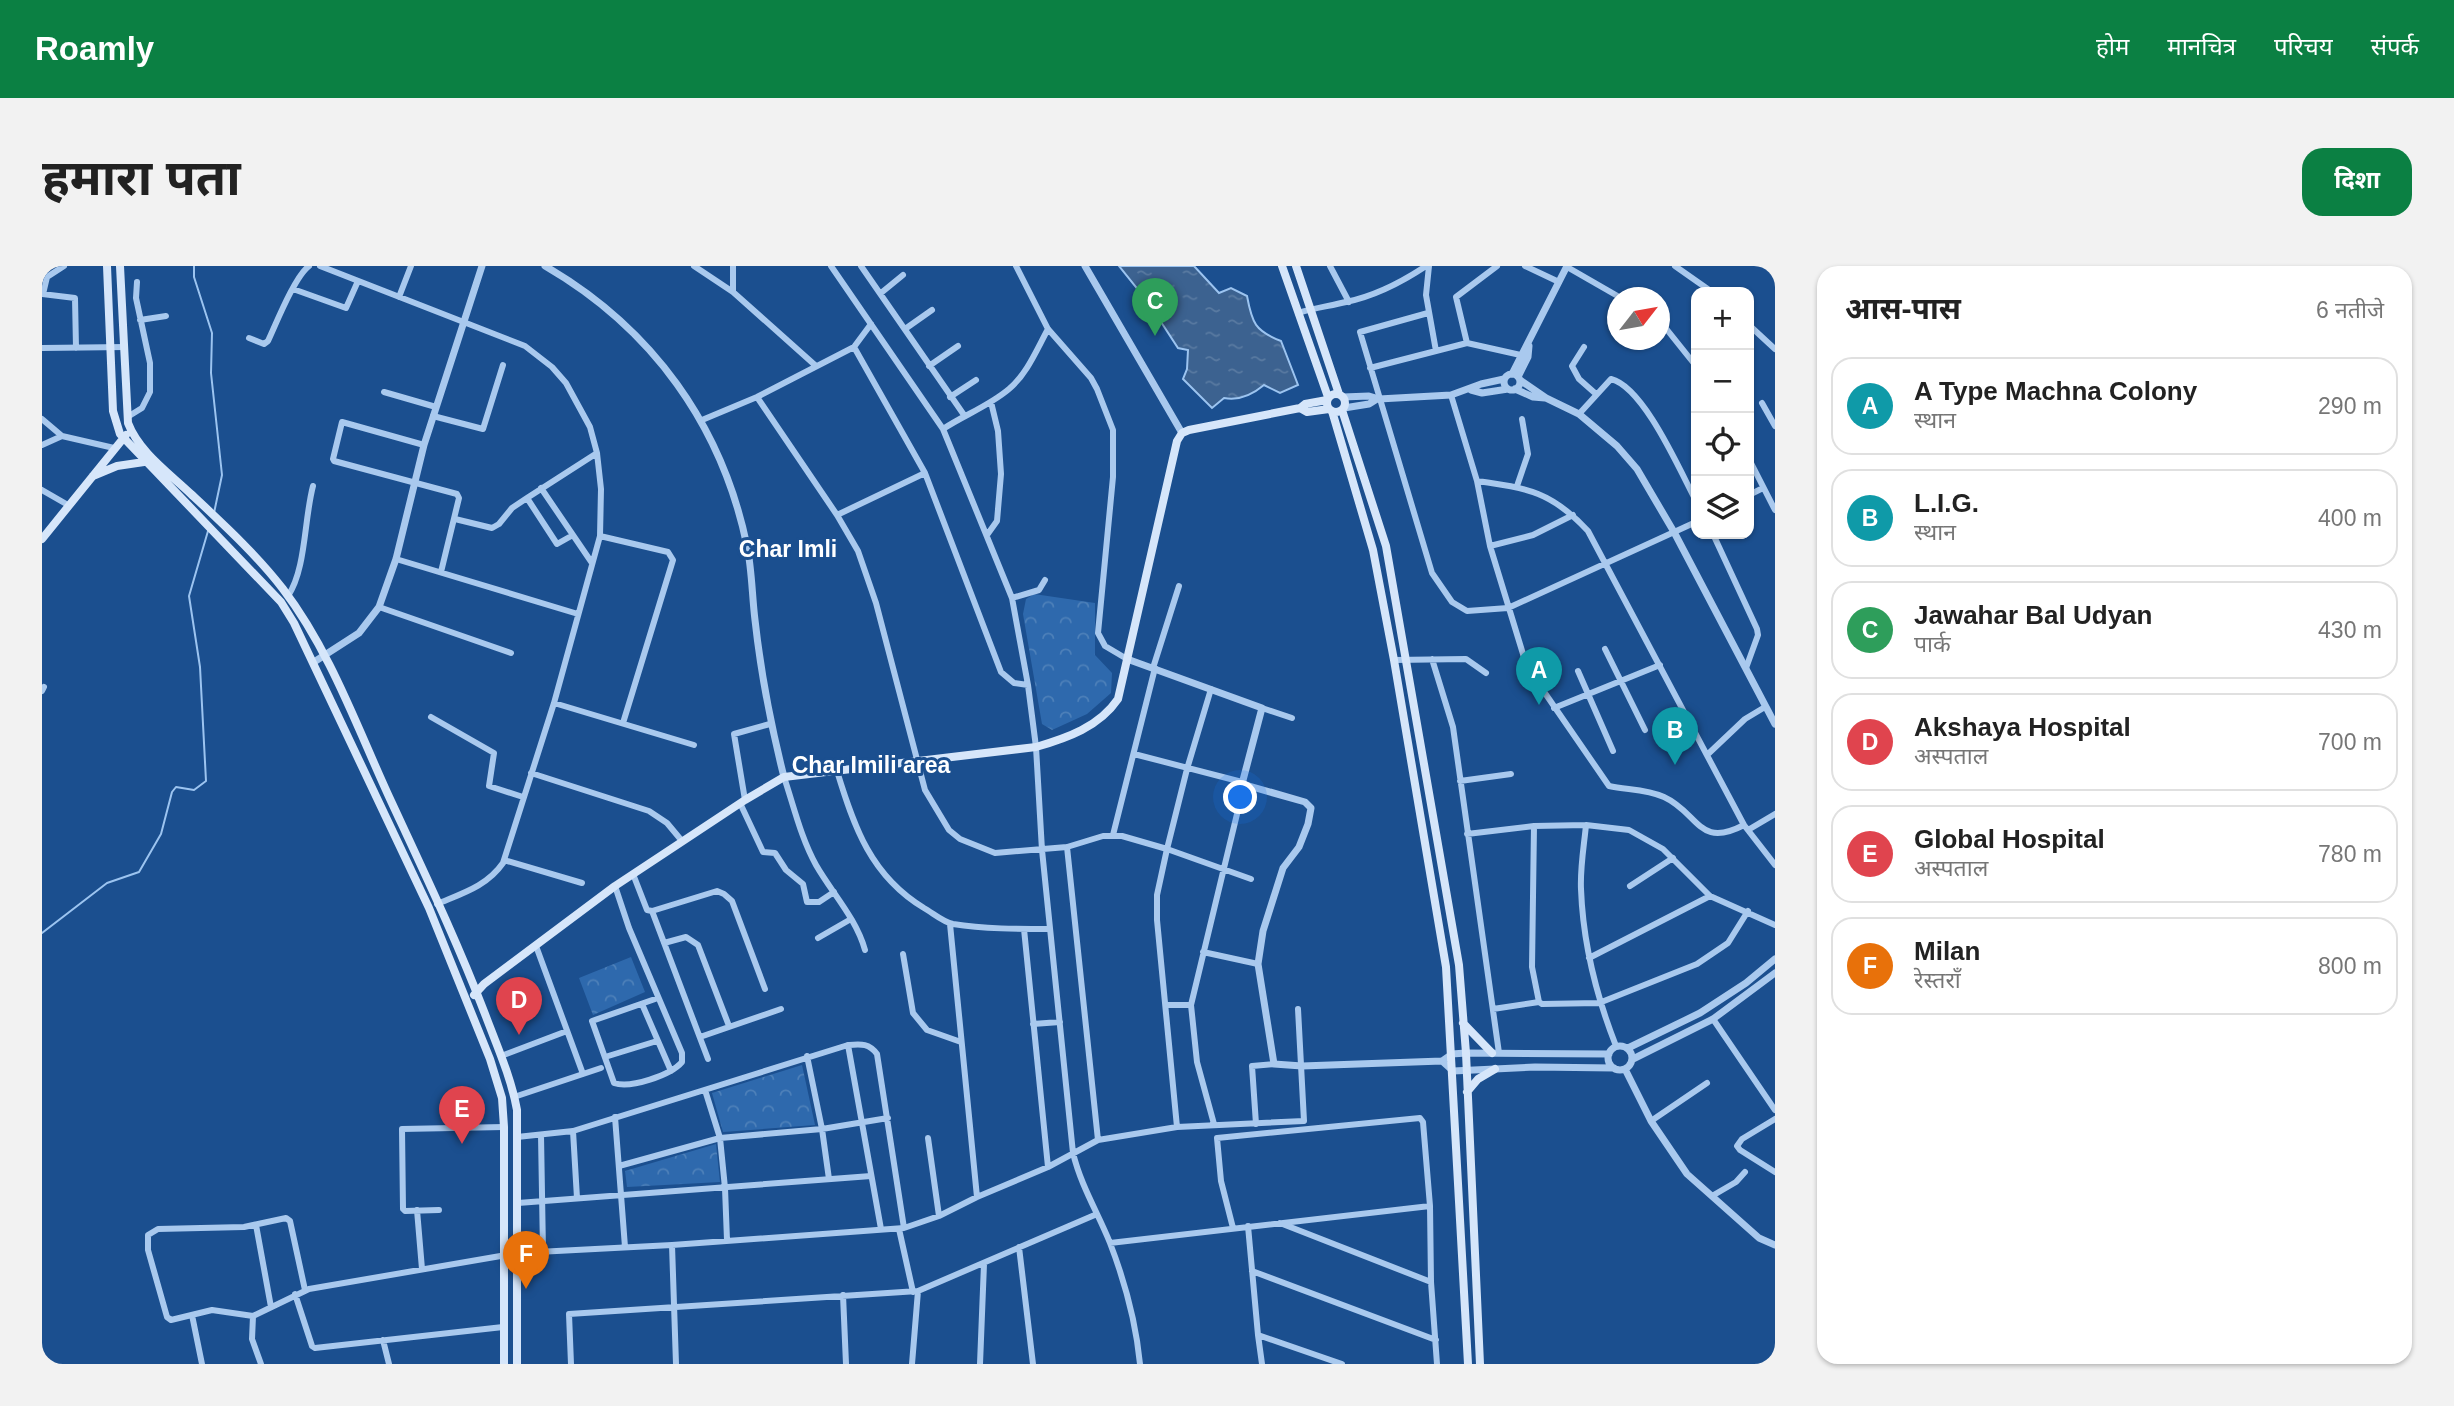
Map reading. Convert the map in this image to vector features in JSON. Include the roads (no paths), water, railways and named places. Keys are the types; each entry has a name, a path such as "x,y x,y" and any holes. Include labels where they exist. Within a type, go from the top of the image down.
{"main road":[{"path":"107,266 113,411 116,426 123,439 144,462 281,602 314,662 429,908 490,1059 502,1098 504,1127 504,1364"},
{"path":"120,266 131,430 148,454 257,558 288,596 324,656 440,903 501,1056 514,1097 517,1137 517,1364"},
{"path":"1282,266 1329,404 1373,550 1394,660 1449,993 1468,1364"},
{"path":"1296,266 1341,396 1386,546 1449,909 1466,1053 1480,1364"},
{"path":"1329,404 1341,396"},
{"path":"466,999 477,994 484,984 615,886 742,801 784,777 1037,747 1066,738 1106,715 1118,699 1177,441 1182,433 1300,408 1305,404 1329,404 1343,409"},
{"path":"42,539 131,430"},
{"path":"1345,456 1356,453"},
{"path":"90,478 117,466 144,462"},
{"path":"1436,911 1449,909"},
{"path":"463,989 474,984 484,984"},
{"path":"1449,993 1461,993"},
{"path":"1463,1023 1496,1053"},
{"path":"1467,1092 1478,1079 1495,1069"}],"street":[{"path":"65,266 47,277 43,294 75,298 76,348"},
{"path":"249,338 264,344 268,341 293,289 304,269 309,266"},
{"path":"320,266 526,346 552,367 566,383 581,407 597,453 601,489 600,536 554,703 504,860 494,876 476,888 429,908"},
{"path":"399,297 411,266"},
{"path":"314,662 359,634 379,607 396,559 424,445 482,266"},
{"path":"545,266 596,299 626,325 659,361 702,420 733,490 748,549 755,623 771,724 784,777 805,842 851,919 865,950"},
{"path":"694,266 733,292 816,366"},
{"path":"733,266 733,292"},
{"path":"831,266 943,429 1012,598 1037,747 1042,850 1073,1153 1079,1176 1110,1243 1135,1325 1140,1364"},
{"path":"861,266 964,415"},
{"path":"1016,266 1048,329 1091,378 1113,430 1113,477 1098,633 1105,646 1127,659 1292,718"},
{"path":"1085,266 1182,433"},
{"path":"1330,266 1349,302"},
{"path":"1298,313 1349,302 1407,278 1427,266"},
{"path":"1427,266 1426,295 1436,351"},
{"path":"1467,344 1455,297 1497,266"},
{"path":"1525,266 1559,282"},
{"path":"1675,266 1705,287"},
{"path":"1470,389 1482,393 1512,389 1519,385 1517,377 1529,345 1567,267 1607,290"},
{"path":"881,293 904,275"},
{"path":"293,289 346,308 358,281"},
{"path":"129,416 142,408 150,392 150,363 136,298 137,282"},
{"path":"905,329 932,310"},
{"path":"1428,313 1360,332 1432,573 1438,586 1452,602 1467,611 1508,608 1691,524"},
{"path":"140,320 166,316"},
{"path":"702,420 757,397 854,347 872,324"},
{"path":"943,429 1011,388 1026,370 1048,329"},
{"path":"1754,329 1775,349"},
{"path":"1670,334 1691,360"},
{"path":"1370,368 1467,344 1525,356"},
{"path":"929,366 958,346"},
{"path":"42,348 125,347"},
{"path":"854,347 925,473 1002,672 1014,683 1028,685"},
{"path":"1584,347 1572,366 1579,379 1596,394"},
{"path":"384,392 483,429 503,365"},
{"path":"1341,396 1378,399 1451,395 1481,384 1517,377 1546,398 1579,414 1617,446 1637,470 1674,532 1775,723"},
{"path":"1504,379 1512,389 1533,397 1546,398"},
{"path":"1579,414 1611,379 1618,381 1651,416 1691,492"},
{"path":"950,397 975,380"},
{"path":"1451,395 1477,481 1490,545 1527,667 1609,786 1662,796 1712,834 1726,834 1746,828 1775,814"},
{"path":"757,397 837,515 858,551 925,790 945,824 960,839 995,853 1067,847 1113,835 1167,849 1251,879"},
{"path":"1343,409 1369,404 1378,399"},
{"path":"987,535 997,521 1001,474 998,431 991,402"},
{"path":"1762,403 1772,413 1775,426"},
{"path":"42,419 62,436 114,448"},
{"path":"1517,486 1528,454 1522,419"},
{"path":"424,445 342,422 332,458 334,461 457,494 459,498 455,519 441,572"},
{"path":"42,445 62,436"},
{"path":"455,519 492,528 497,526 512,508 597,453"},
{"path":"1754,469 1775,510"},
{"path":"837,515 925,473"},
{"path":"1477,481 1517,486 1544,495 1573,515 1588,531 1746,828 1775,865"},
{"path":"288,596 298,576 307,509 313,486"},
{"path":"541,488 592,563"},
{"path":"1754,492 1763,488"},
{"path":"42,490 68,505"},
{"path":"527,498 557,544 573,535"},
{"path":"1490,545 1533,535 1573,515"},
{"path":"600,536 668,552 673,561 623,723"},
{"path":"1715,539 1757,629 1758,635 1746,668"},
{"path":"396,559 578,614"},
{"path":"1012,598 1039,590 1045,580"},
{"path":"1113,835 1154,668 1179,586"},
{"path":"379,607 511,653"},
{"path":"1605,649 1645,730"},
{"path":"1432,659 1453,727 1493,1009 1496,1053"},
{"path":"1394,660 1466,659 1486,673"},
{"path":"1554,708 1660,665"},
{"path":"1578,671 1613,751"},
{"path":"1177,1127 1157,904 1167,849 1187,769 1211,689"},
{"path":"554,703 694,745"},
{"path":"1707,755 1745,719 1765,707"},
{"path":"1214,1124 1197,1062 1191,1005 1262,708"},
{"path":"431,718 494,753 489,786 523,797"},
{"path":"771,724 734,734 742,801 763,852 775,853 786,870 798,877 805,887 807,902 819,902 834,892"},
{"path":"1134,754 1305,802 1311,812 1299,847 1283,868 1263,931 1258,964 1274,1064"},
{"path":"836,771 852,821 870,856 911,900 950,924 1050,929"},
{"path":"531,773 649,811 667,823 682,841"},
{"path":"1460,780 1511,774"},
{"path":"1467,834 1534,826 1586,825 1629,830 1663,849 1710,896 1775,925"},
{"path":"1586,825 1581,888 1589,958 1599,1003 1616,1046"},
{"path":"1534,826 1532,967 1539,1002"},
{"path":"1067,847 1098,1140"},
{"path":"1630,886 1672,858"},
{"path":"504,860 582,883"},
{"path":"633,874 647,910 652,911 717,891 724,894 732,901 765,989"},
{"path":"615,886 629,928 682,1053 682,1062 671,1071 634,1084 614,1083 592,1021 658,998"},
{"path":"1589,958 1710,896"},
{"path":"652,911 708,1059"},
{"path":"1493,1009 1539,1002 1547,1006 1599,1003 1697,964 1728,943 1748,911"},
{"path":"818,938 851,919"},
{"path":"950,924 977,1196"},
{"path":"1024,929 1048,1167"},
{"path":"664,943 686,937 698,945 729,1026"},
{"path":"536,946 583,1074"},
{"path":"1203,952 1258,964"},
{"path":"903,954 913,1013 927,1030 961,1042"},
{"path":"1616,1046 1628,1048 1700,1013 1746,983 1775,959"},
{"path":"1625,1069 1633,1059 1713,1019 1775,973"},
{"path":"642,1004 671,1071"},
{"path":"1166,1005 1191,1005"},
{"path":"701,1037 781,1009"},
{"path":"305,1290 288,1219 244,1227 158,1229 148,1235 148,1250 167,1317 171,1320 212,1310 253,1316 305,1290 504,1254 902,1228 939,1216 977,1196 1048,1167 1098,1140 1177,1127 1304,1121 1298,1009"},
{"path":"1713,1019 1775,1110"},
{"path":"1033,1024 1060,1022"},
{"path":"501,1056 568,1031"},
{"path":"605,1057 657,1041"},
{"path":"517,1137 573,1131 807,1056 848,1045 865,1044 872,1047 877,1054 902,1228 916,1291 912,1364"},
{"path":"848,1045 880,1229"},
{"path":"1614,1068 1609,1062 1609,1054 1616,1046"},
{"path":"1628,1048 1633,1059"},
{"path":"1256,1124 1252,1066 1442,1061 1452,1054 1466,1053 1609,1054"},
{"path":"807,1056 829,1179"},
{"path":"1442,1061 1453,1071 1625,1069"},
{"path":"514,1097 601,1069"},
{"path":"1625,1069 1651,1121 1687,1174 1759,1238 1775,1245"},
{"path":"1651,1121 1707,1083"},
{"path":"705,1090 720,1138 727,1240"},
{"path":"615,1117 625,1248"},
{"path":"619,1166 720,1138 822,1129 888,1118"},
{"path":"1233,1228 1221,1181 1217,1138 1420,1118 1423,1122 1430,1206 1431,1282 1437,1364"},
{"path":"1775,1119 1742,1139 1737,1146 1775,1172"},
{"path":"439,1210 405,1211 402,1207 402,1129 504,1127"},
{"path":"573,1131 577,1198"},
{"path":"541,1135 543,1252"},
{"path":"928,1138 939,1216"},
{"path":"1712,1196 1736,1182 1745,1172"},
{"path":"518,1203 872,1176"},
{"path":"1110,1243 1430,1206"},
{"path":"417,1210 422,1269"},
{"path":"571,1364 569,1314 916,1291 1097,1214"},
{"path":"1278,1223 1431,1282"},
{"path":"256,1225 271,1307"},
{"path":"1248,1226 1262,1364"},
{"path":"672,1245 676,1364"},
{"path":"1019,1247 1034,1364"},
{"path":"980,1364 984,1264"},
{"path":"1252,1271 1436,1340"},
{"path":"295,1294 313,1348 503,1327"},
{"path":"843,1295 846,1364"},
{"path":"192,1315 202,1364"},
{"path":"253,1316 252,1339 261,1364"},
{"path":"1258,1335 1342,1364"},
{"path":"383,1340 388,1364"}],"water":[{"path":"1119,266 1194,266 1219,293 1231,288 1247,296 1256,325 1265,334 1281,341 1298,385 1280,393 1264,385 1245,396 1224,398 1212,408 1183,379 1187,369 1188,350 1178,348 1148,302"}],"waterway":[{"path":"194,266 194,277 212,333 211,373 222,475 214,513"},
{"path":"42,933 107,883 139,872 161,834 172,792 176,787 194,790 206,781 200,667 189,596 208,531"}],"place":[{"name":"Jawahar Bal Udyan","path":"1155,336"},
{"name":"A Type Machna Colony","path":"1539,705"},
{"name":"L.I.G.","path":"1675,765"},
{"name":"Akshaya Hospital","path":"519,1035"},
{"name":"Global Hospital","path":"462,1144"},
{"name":"Milan","path":"526,1289"}],"district":[{"name":"Char Imli","path":"788,549"},
{"name":"Char Imili area","path":"871,765"}]}
